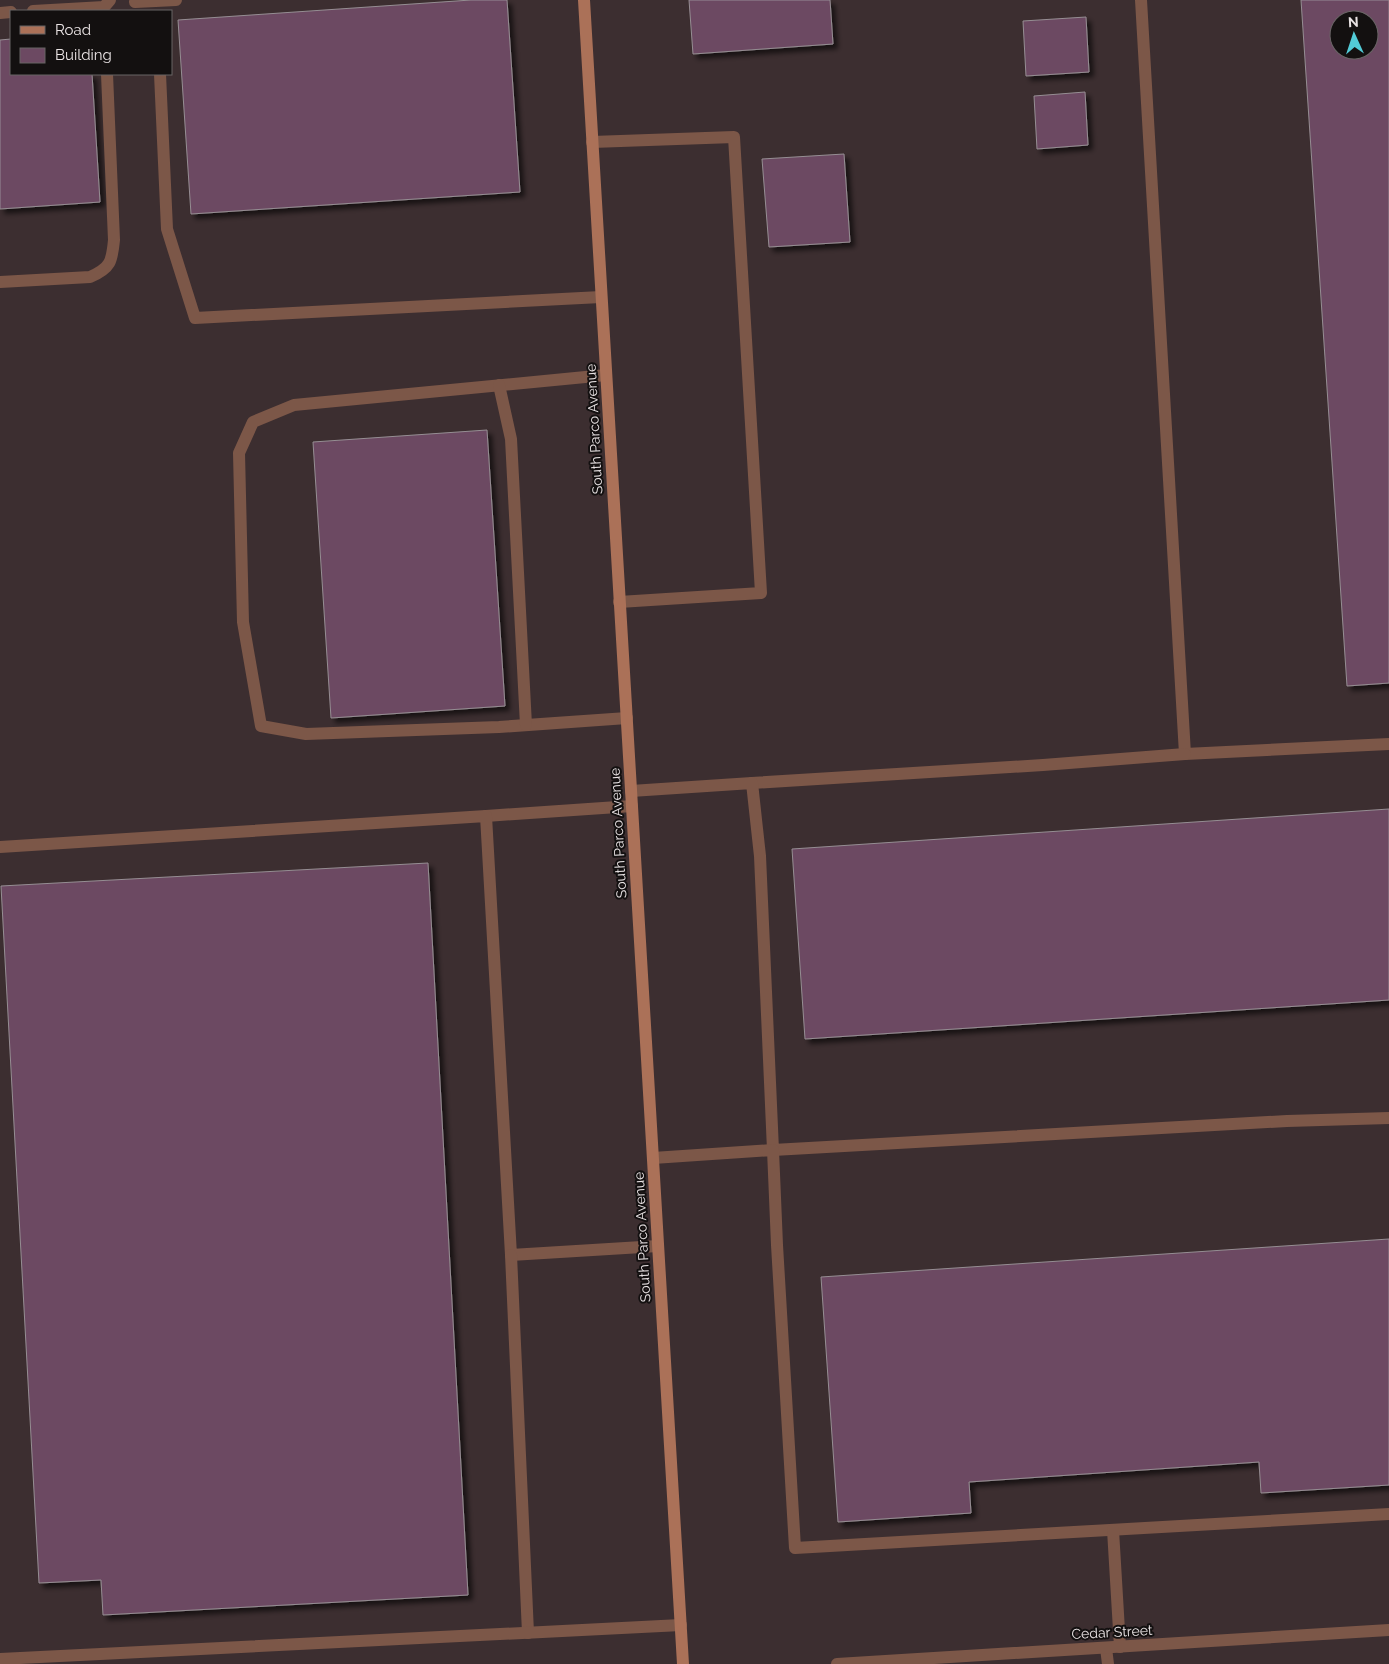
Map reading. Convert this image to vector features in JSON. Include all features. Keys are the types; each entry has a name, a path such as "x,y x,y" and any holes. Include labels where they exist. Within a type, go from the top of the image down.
{"street":[{"path":"136,5 176,0"},
{"name":"South Parco Avenue","path":"584,0 683,1664"},
{"path":"1141,0 1185,754"},
{"path":"48,10 106,6"},
{"path":"0,282 90,277 103,271 112,260 114,240 107,75"},
{"path":"160,75 167,229 195,318 601,297"},
{"path":"592,142 734,137 745,305 761,593 619,602"},
{"path":"606,376 294,405 253,422 239,453 243,622 261,726 306,734 526,725 627,718"},
{"path":"499,385 511,439 526,725"},
{"path":"631,791 1043,765 1185,754 1389,744"},
{"path":"752,782 760,856 777,1245 795,1548 1389,1514"},
{"path":"0,847 632,806"},
{"path":"486,816 511,1255 528,1633"},
{"path":"653,1158 1287,1121 1389,1118"},
{"path":"511,1255 658,1246"},
{"path":"1113,1530 1120,1647"},
{"path":"0,1660 681,1625"},
{"name":"Cedar Street","path":"837,1664 1389,1630"},
{"path":"1106,1648 1108,1664"}],"shaded area":[{"path":"0,0 1389,0 1389,1664 0,1664"}],"building":[{"path":"471,0 507,0 520,192 191,214 178,20"},
{"path":"689,0 830,0 833,44 693,54"},
{"path":"1301,0 1389,0 1389,683 1347,686"},
{"path":"1086,17 1089,72 1026,76 1023,21"},
{"path":"10,39 10,75 92,75 100,202 0,209 0,40"},
{"path":"1085,92 1088,145 1037,149 1034,96"},
{"path":"844,154 850,242 769,247 762,159"},
{"path":"487,430 505,706 331,718 313,442"},
{"path":"1389,809 1389,1000 805,1039 792,849"},
{"path":"428,863 468,1595 103,1615 101,1580 39,1583 1,886"},
{"path":"1389,1239 1389,1485 1261,1493 1259,1462 969,1482 971,1513 838,1522 821,1277"}]}
